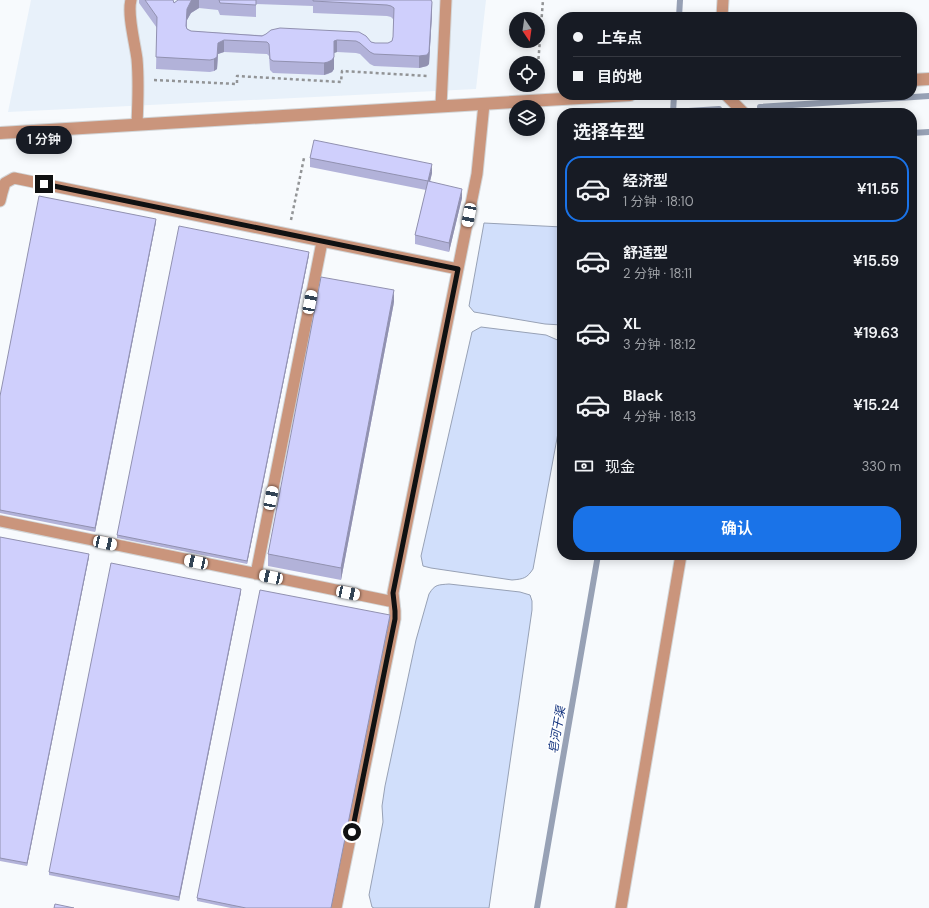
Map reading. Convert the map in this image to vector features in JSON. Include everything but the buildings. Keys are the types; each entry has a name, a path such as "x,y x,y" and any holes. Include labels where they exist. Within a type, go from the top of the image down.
{"street":[{"path":"917,80 929,79"},
{"path":"0,133 557,100"}],"lane":[{"path":"131,0 130,11 139,80 137,124"},
{"path":"441,106 446,0"},
{"path":"722,12 723,0"},
{"path":"731,100 739,108"},
{"path":"336,908 395,619 393,593 477,174 484,104"},
{"path":"0,201 6,183 14,178 458,269"},
{"path":"256,574 322,242"},
{"path":"0,521 394,602"},
{"path":"621,908 680,560"}],"path":[{"path":"539,56 542,0"},
{"path":"139,80 237,84 237,76 341,82 342,71 443,77"},
{"path":"288,234 304,158"}],"shaded area":[{"path":"31,0 486,0 476,89 8,112"}],"water":[{"path":"484,223 557,227 557,325 474,312 469,306"},
{"path":"481,327 546,335 557,340 557,438 533,569 525,578 512,580 423,566 421,556 472,332"},
{"path":"449,584 520,592 530,595 532,601 532,610 489,908 374,908 372,907 369,895 383,822 382,806 385,786 416,640 429,594 433,588 437,586"}],"waterway":[{"name":"皂河干渠","path":"679,12 680,0"},
{"path":"917,97 929,96"},
{"name":"皂河干渠","path":"673,108 674,100"},
{"path":"760,107 868,100"},
{"path":"917,133 929,132"},
{"name":"皂河干渠","path":"537,908 597,560"}],"route":[{"path":"44,184 458,269 393,593 395,619 352,832"}]}
